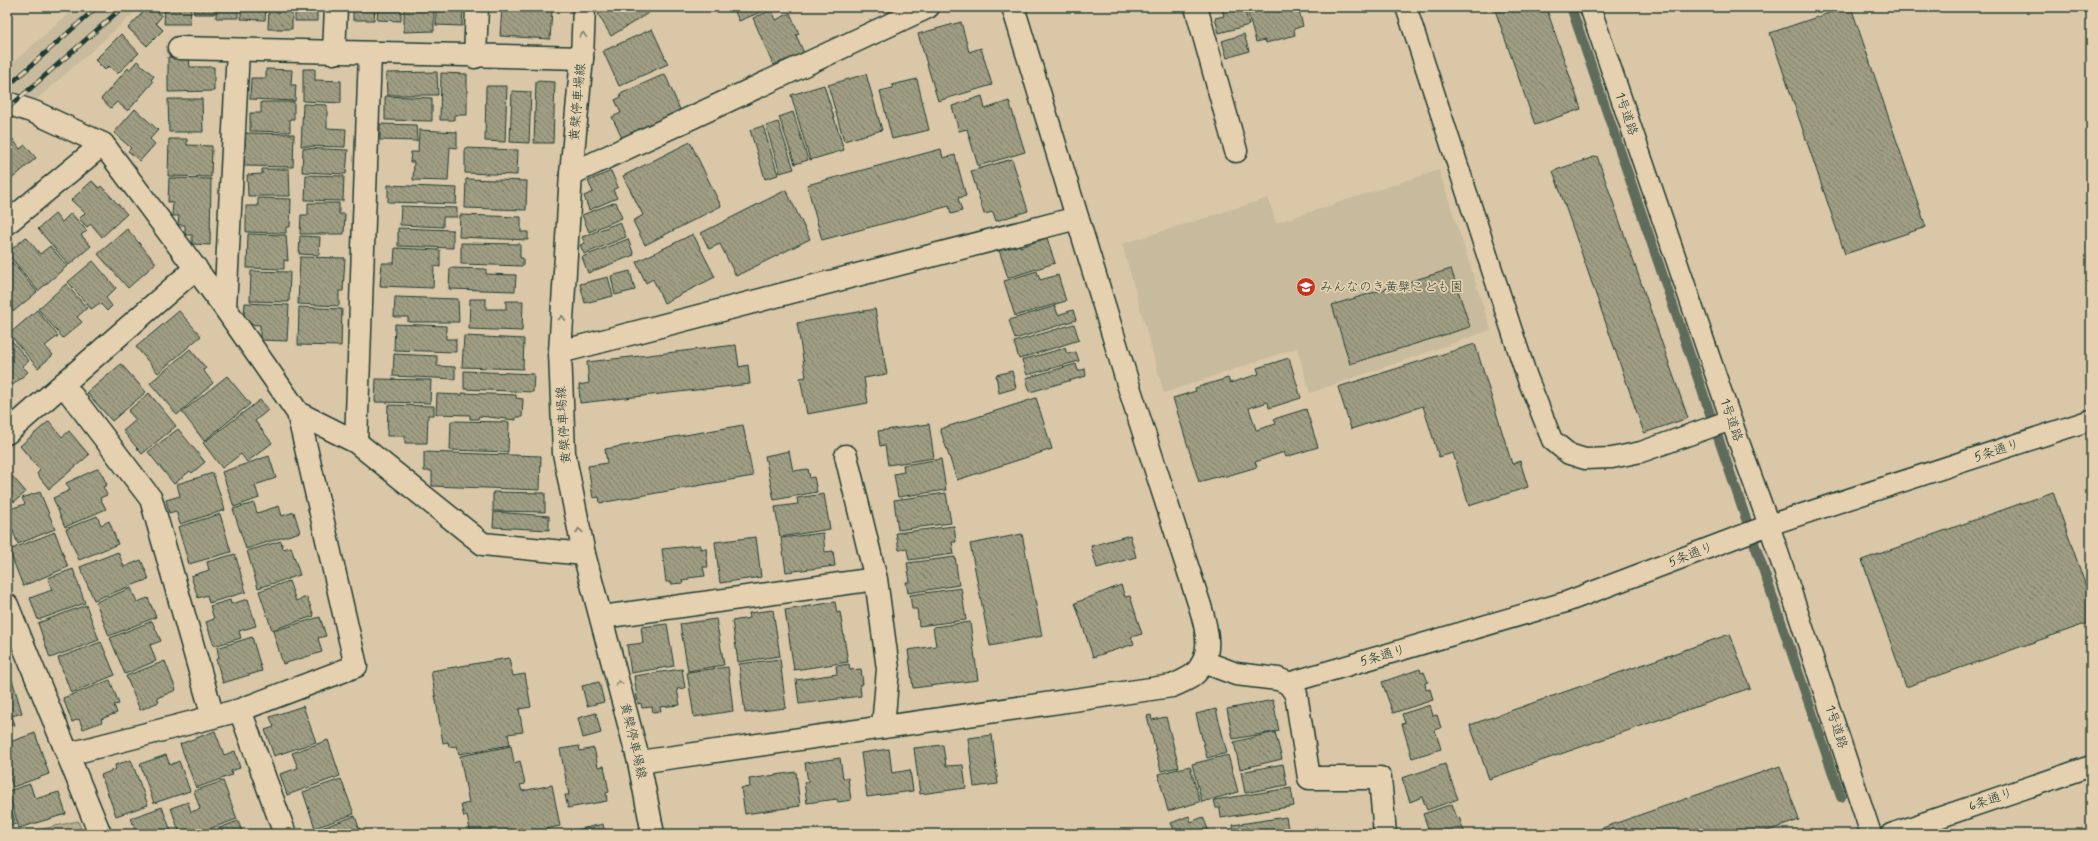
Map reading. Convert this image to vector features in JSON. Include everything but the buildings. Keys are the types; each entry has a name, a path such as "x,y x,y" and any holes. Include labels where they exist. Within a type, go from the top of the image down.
{"street":[{"path":"334,53 336,7"},
{"path":"475,57 477,7"},
{"name":"黄檗停車場線","path":"584,7 582,58 571,174 560,352 564,453 584,554 602,617 639,762 653,834"},
{"path":"571,174 928,7"},
{"path":"639,762 1172,686 1192,676 1204,662 1208,633 1132,395 1013,7"},
{"path":"1196,7 1236,151"},
{"path":"179,48 475,57 582,58"},
{"path":"225,308 238,50"},
{"path":"356,442 370,54"},
{"path":"7,103 34,112 103,144 225,308 298,413 356,666 240,710 69,754"},
{"path":"7,223 103,144"},
{"path":"560,352 1077,218"},
{"path":"7,433 196,268"},
{"path":"63,384 151,499 213,717"},
{"path":"298,413 356,442 483,544 584,554"},
{"path":"846,456 876,579 888,669 883,727"},
{"path":"602,617 876,579"},
{"path":"7,605 15,645 69,754 100,834"},
{"path":"1204,662 1236,674 1278,679 1288,683 1296,694 1309,778 1380,778 1385,834"},
{"path":"240,710 285,834"}],"lane":[{"path":"1406,7 1527,377 1552,440 1569,454 1585,459 1612,458 1641,452 1729,421"},
{"name":"1号道路","path":"1590,7 1729,421 1871,834"},
{"name":"5条通り","path":"1288,683 1566,602 1766,527 2091,420"},
{"name":"6条通り","path":"1891,834 2091,766"}],"shaded area":[{"path":"76,7 141,7 35,101 7,95 7,68"},
{"name":"みんなのき黄檗こども園","path":"1439,170 1491,330 1310,393 1297,348 1164,393 1122,244 1268,198 1276,223"},
{"path":"78,821 83,834 20,834"}],"waterway":[{"path":"1571,7 1841,797"}],"railway":[{"path":"7,87 97,7"},
{"path":"7,109 123,7"}],"place":[{"name":"みんなのき黄檗こども園","path":"1306,287"}]}
